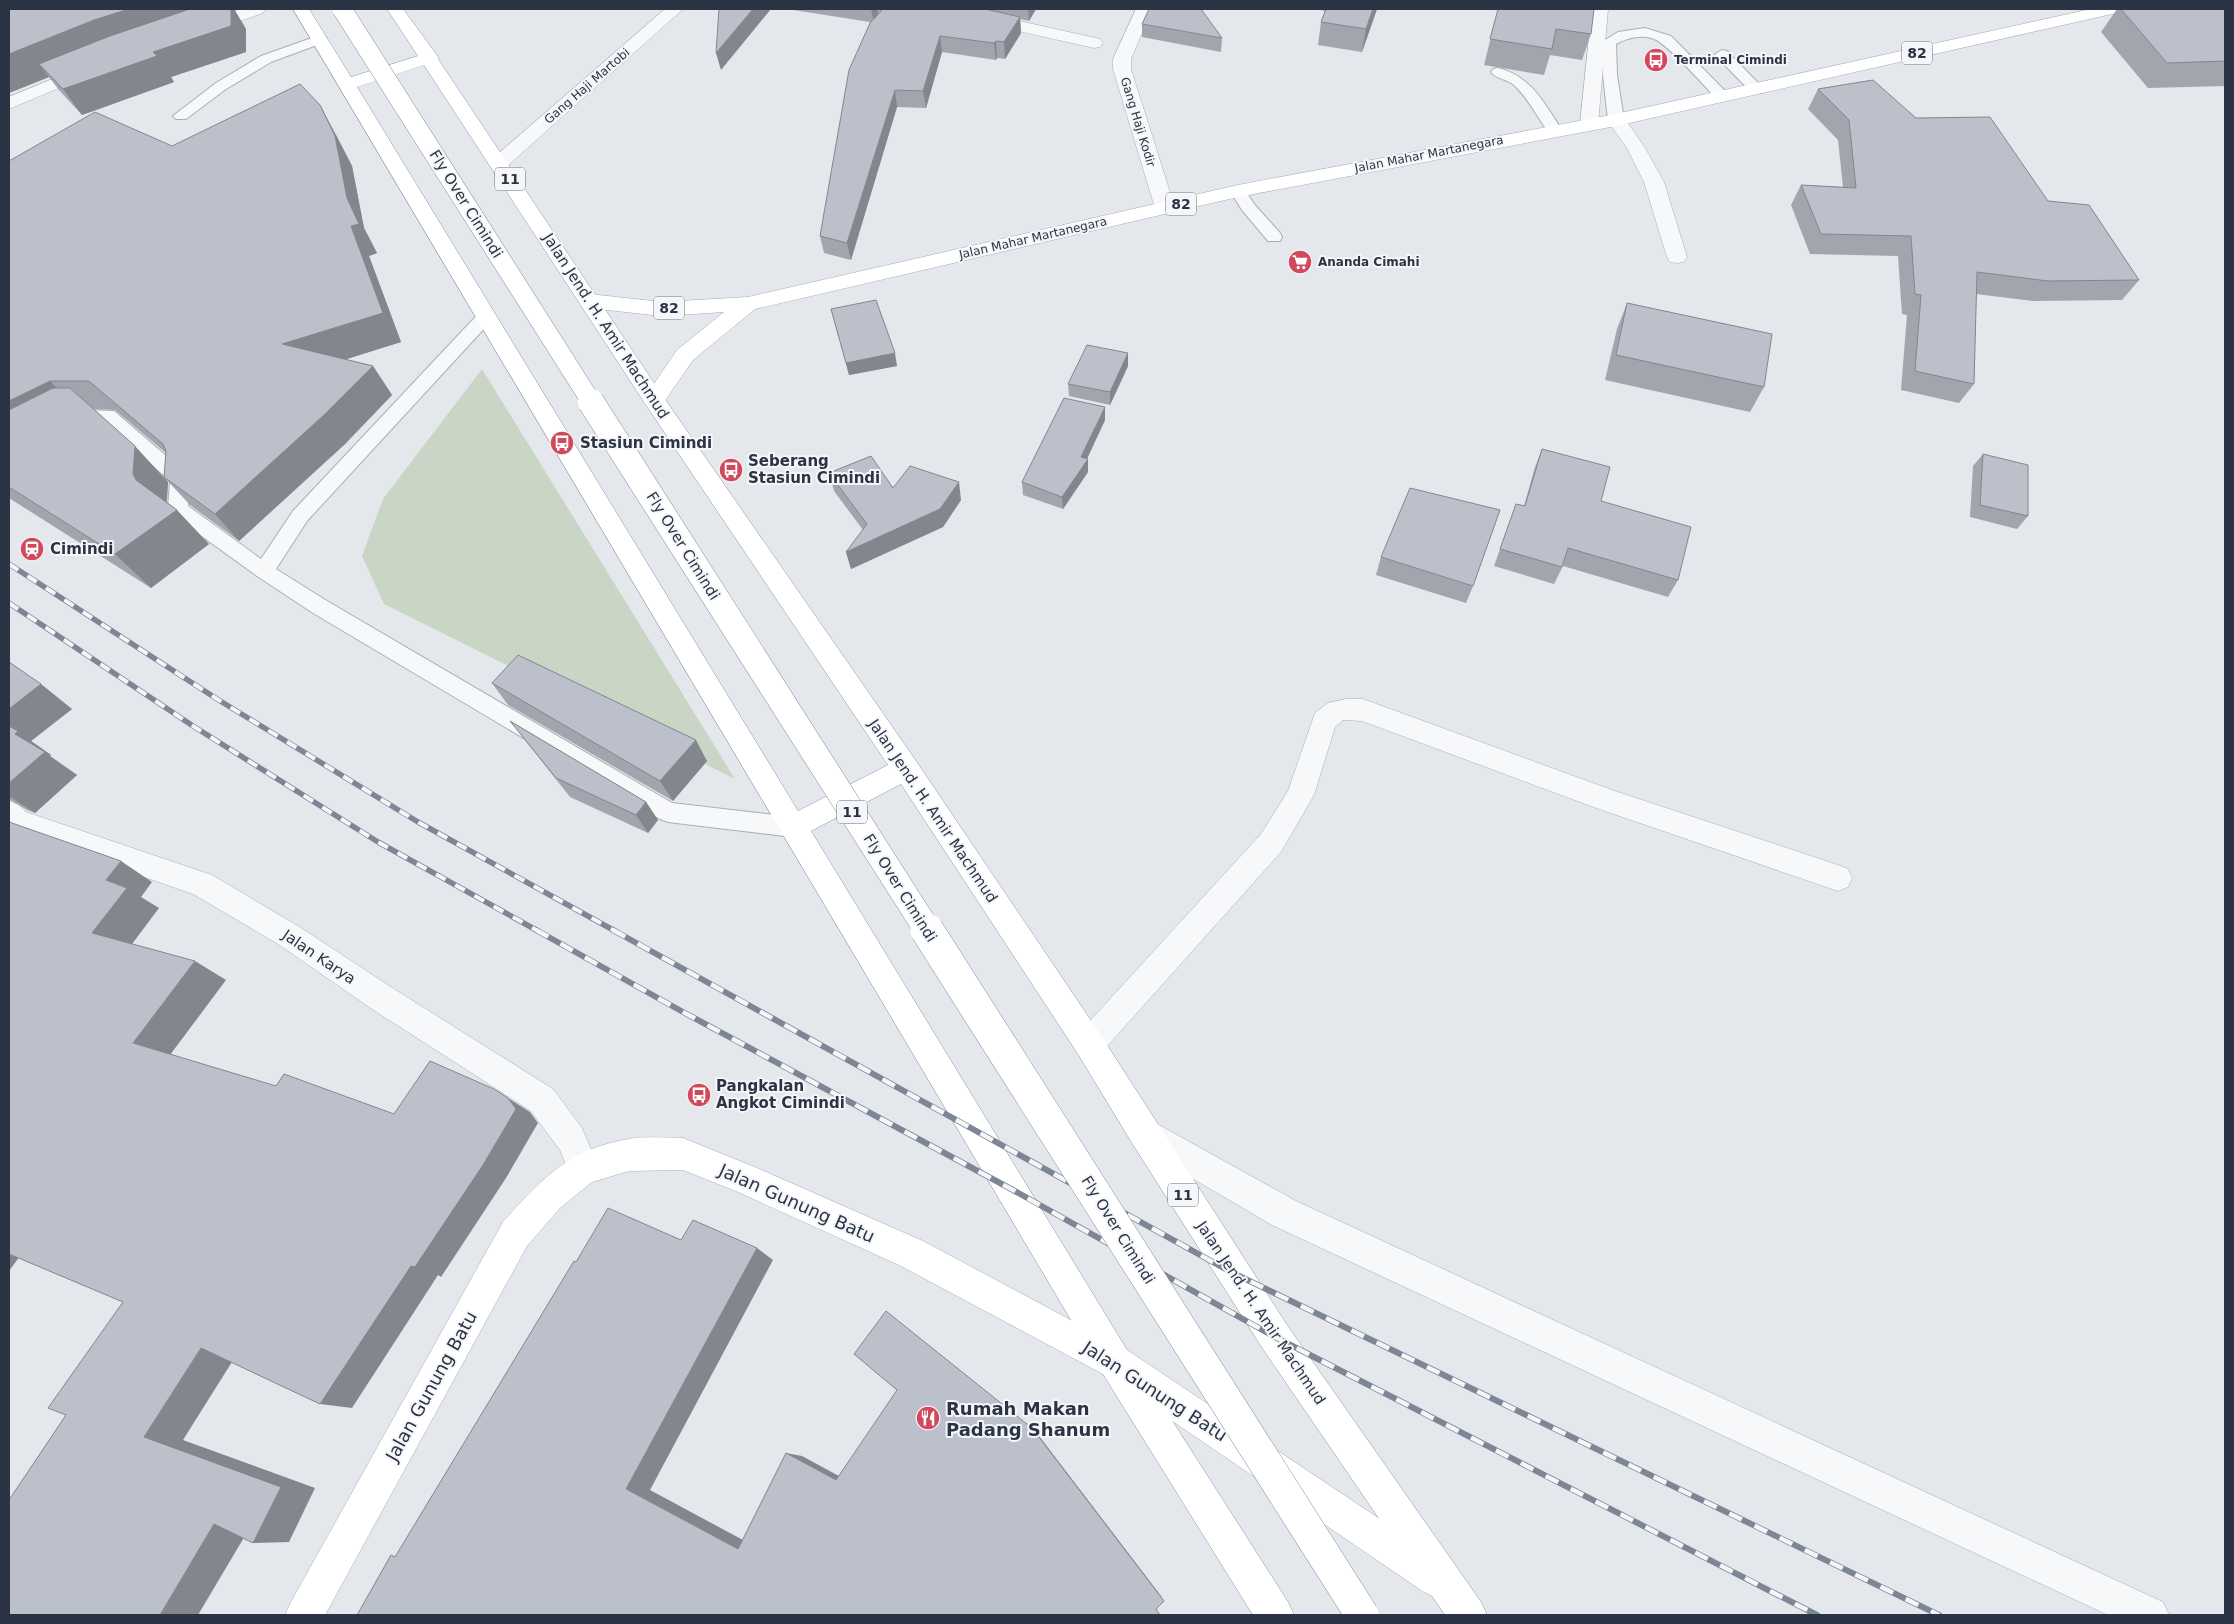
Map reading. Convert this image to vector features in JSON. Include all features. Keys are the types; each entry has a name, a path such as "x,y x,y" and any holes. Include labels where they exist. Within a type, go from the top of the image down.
{"main road":[{"path":"301,9 1115,1362 1275,1615"},
{"name":"Fly Over Cimindi","path":"342,9 1362,1615"},
{"name":"Jalan Jend. H. Amir Machmud","path":"395,9 430,58 654,400 906,769 1089,1044 1143,1132 1275,1337 1468,1615"},
{"name":"Jalan Mahar Martanegara","path":"589,301 662,309 748,304 1238,191 1554,130 1616,120 1757,90 2112,9"},
{"path":"347,84 430,58"},
{"name":"Jalan Mahar Martanegara","path":"654,400 685,355 748,304"},
{"path":"793,827 906,769"},
{"name":"Jalan Gunung Batu","path":"304,1615 515,1234 548,1196 583,1168 629,1154 683,1154 746,1179 911,1253 1115,1362 1448,1586"}],"street":[{"path":"184,34 257,9"},
{"name":"Gang Haji Martobi","path":"499,163 674,9"},
{"path":"945,9 1094,43"},
{"name":"Gang Haji Kodir","path":"1144,9 1122,60 1122,68 1165,208"},
{"path":"1589,124 1600,9"},
{"path":"9,104 103,63"},
{"path":"1616,120 1636,148 1654,182 1677,257"},
{"path":"1089,1044 1271,843 1300,795 1324,721 1332,712 1346,709 1362,710 1608,801 1838,878"},
{"name":"Jalan Karya","path":"9,814 16,821 202,884 288,935 383,999 542,1100 571,1139 583,1168"},
{"path":"1143,1132 1284,1213 2150,1615"}],"lane":[{"path":"1616,120 1610,75 1610,42 1618,37 1632,33 1656,32 1666,39 1722,96"},
{"path":"181,116 221,86 266,59 320,39"},
{"path":"1722,54 1757,90"},
{"path":"1498,72 1517,80 1531,94 1554,130"},
{"path":"1238,191 1274,238"},
{"path":"264,571 300,516 486,316"},
{"path":"58,429 84,416 108,416 180,479 178,509 264,571 320,607 668,812 793,827"}],"green space":[{"path":"482,369 735,779 384,604 362,556 383,499"}],"building":[{"path":"9,9 129,9 94,20 9,54"},
{"path":"190,9 231,9 231,26 153,52 157,56 63,89 39,64 110,36"},
{"path":"719,9 753,9 716,53"},
{"path":"883,9 985,9 1020,17 1004,42 996,41 994,43 940,36 923,91 895,90 847,243 820,236 849,70 870,23"},
{"path":"1149,9 1201,9 1222,38 1142,24"},
{"path":"1326,9 1373,9 1366,29 1321,22"},
{"path":"1498,9 1594,9 1591,34 1556,29 1552,49 1490,39"},
{"path":"2121,9 2224,9 2225,61 2167,63"},
{"path":"1873,80 1916,118 1990,117 2048,201 2089,205 2139,280 2048,281 1977,272 1974,384 1915,371 1921,295 1915,294 1911,236 1821,234 1801,185 1856,188 1849,120 1818,89"},
{"path":"300,84 320,105 335,136 347,198 359,224 351,226 383,313 282,344 373,366 324,415 215,514 164,477 166,451 163,444 89,381 50,381 9,401 9,161 95,112 172,146"},
{"path":"876,300 895,353 846,363 831,309"},
{"path":"1627,303 1772,334 1764,387 1616,355"},
{"path":"1087,345 1128,353 1110,392 1068,384"},
{"path":"53,388 70,388 135,446 133,474 136,480 177,510 115,554 9,487 9,410"},
{"path":"1064,398 1105,407 1081,457 1088,459 1062,497 1022,482"},
{"path":"1542,449 1610,467 1601,501 1691,527 1678,580 1568,548 1562,567 1500,549 1516,504 1525,506"},
{"path":"1983,454 2028,465 2028,516 1980,505"},
{"path":"871,456 893,488 910,466 959,482 940,509 846,552 867,524 829,473"},
{"path":"1410,488 1500,510 1473,586 1381,557"},
{"path":"518,655 696,740 660,781 492,683"},
{"path":"9,662 41,684 9,709"},
{"path":"510,721 646,802 636,815 556,778"},
{"path":"9,726 18,731 15,734 45,752 9,783"},
{"path":"9,822 121,861 106,880 127,888 92,933 195,961 133,1043 276,1086 284,1074 394,1114 430,1061 494,1089 508,1098 516,1109 483,1165 415,1267 411,1266 320,1404 201,1348 144,1437 281,1487 253,1543 214,1524 160,1615 9,1615 9,1500 66,1415 48,1408 123,1302 9,1254"},
{"path":"608,1208 681,1240 693,1220 757,1248 626,1489 738,1549 786,1453 836,1480 897,1390 854,1354 886,1311 1032,1428 1164,1601 1156,1609 1160,1615 357,1615 391,1555 395,1557"}],"railway":[{"path":"9,564 217,699 418,822 615,931"},
{"path":"9,603 193,726 378,842 538,931"},
{"path":"536,930 683,1012 1013,1190 1275,1337 1817,1615"},
{"path":"613,930 1231,1272 1939,1615"}],"place":[{"name":"Terminal Cimindi","path":"1656,60"},
{"name":"Ananda Cimahi","path":"1300,262"},
{"name":"Stasiun Cimindi","path":"562,443"},
{"name":"Seberang Stasiun Cimindi","path":"731,470"},
{"name":"Cimindi","path":"32,549"},
{"name":"Pangkalan Angkot Cimindi","path":"699,1095"},
{"name":"Rumah Makan Padang Shanum","path":"928,1418"}]}
